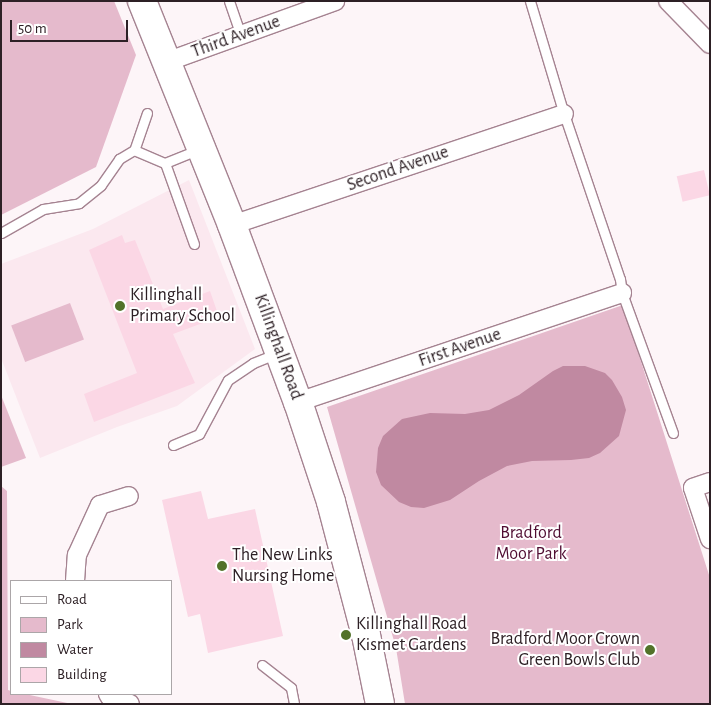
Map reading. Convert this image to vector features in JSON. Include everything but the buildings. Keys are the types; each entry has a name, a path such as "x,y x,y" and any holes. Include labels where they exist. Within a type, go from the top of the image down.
{"highway":[{"name":"Killinghall Road","path":"142,1 232,225 281,352 298,402 331,502 366,635 380,704"}],"street":[{"name":"Third Avenue","path":"166,62 334,1"},
{"path":"668,1 710,44"},
{"name":"Second Avenue","path":"232,225 564,114"},
{"name":"First Avenue","path":"298,402 622,293"},
{"path":"710,482 693,488 710,539"},
{"path":"74,580 77,555 100,505 129,496"},
{"path":"110,695 121,702 130,704"}],"lane":[{"path":"229,1 241,35"},
{"path":"530,1 564,114 620,279 622,293 673,433"},
{"path":"1,233 43,209 79,203 101,184 119,159 134,150 147,113"},
{"path":"134,150 165,163 201,148"},
{"path":"165,163 194,244"},
{"path":"173,445 198,434 228,380 254,363 281,352"},
{"path":"262,665 291,688 294,704"}],"shaded area":[{"name":"Killinghall Primary School","path":"189,180 255,349 177,406 117,427 40,458 1,358 1,264 93,229"}],"green space":[{"path":"1,1 114,1 136,55 96,167 1,215"},
{"path":"70,303 84,339 25,362 11,326"},
{"name":"Bradford Moor Park","path":"623,305 710,578 710,704 405,704 396,648 327,407"},
{"path":"1,395 26,458 1,467"},
{"path":"1,486 7,491 8,690 10,691 10,695 30,695 72,704 1,704"}],"water":[{"path":"563,366 585,366 605,373 612,380 622,397 626,410 619,436 600,453 589,458 532,461 507,466 450,500 424,508 411,507 399,502 381,485 376,472 378,448 383,436 402,419 430,413 465,414 489,410 519,395"}],"place":[{"name":"Killinghall Primary School","path":"120,306"},
{"name":"The New Links Nursing Home","path":"222,566"},
{"name":"Killinghall Road Kismet Gardens","path":"346,635"},
{"name":"Bradford Moor Crown Green Bowls Club","path":"650,650"}]}
